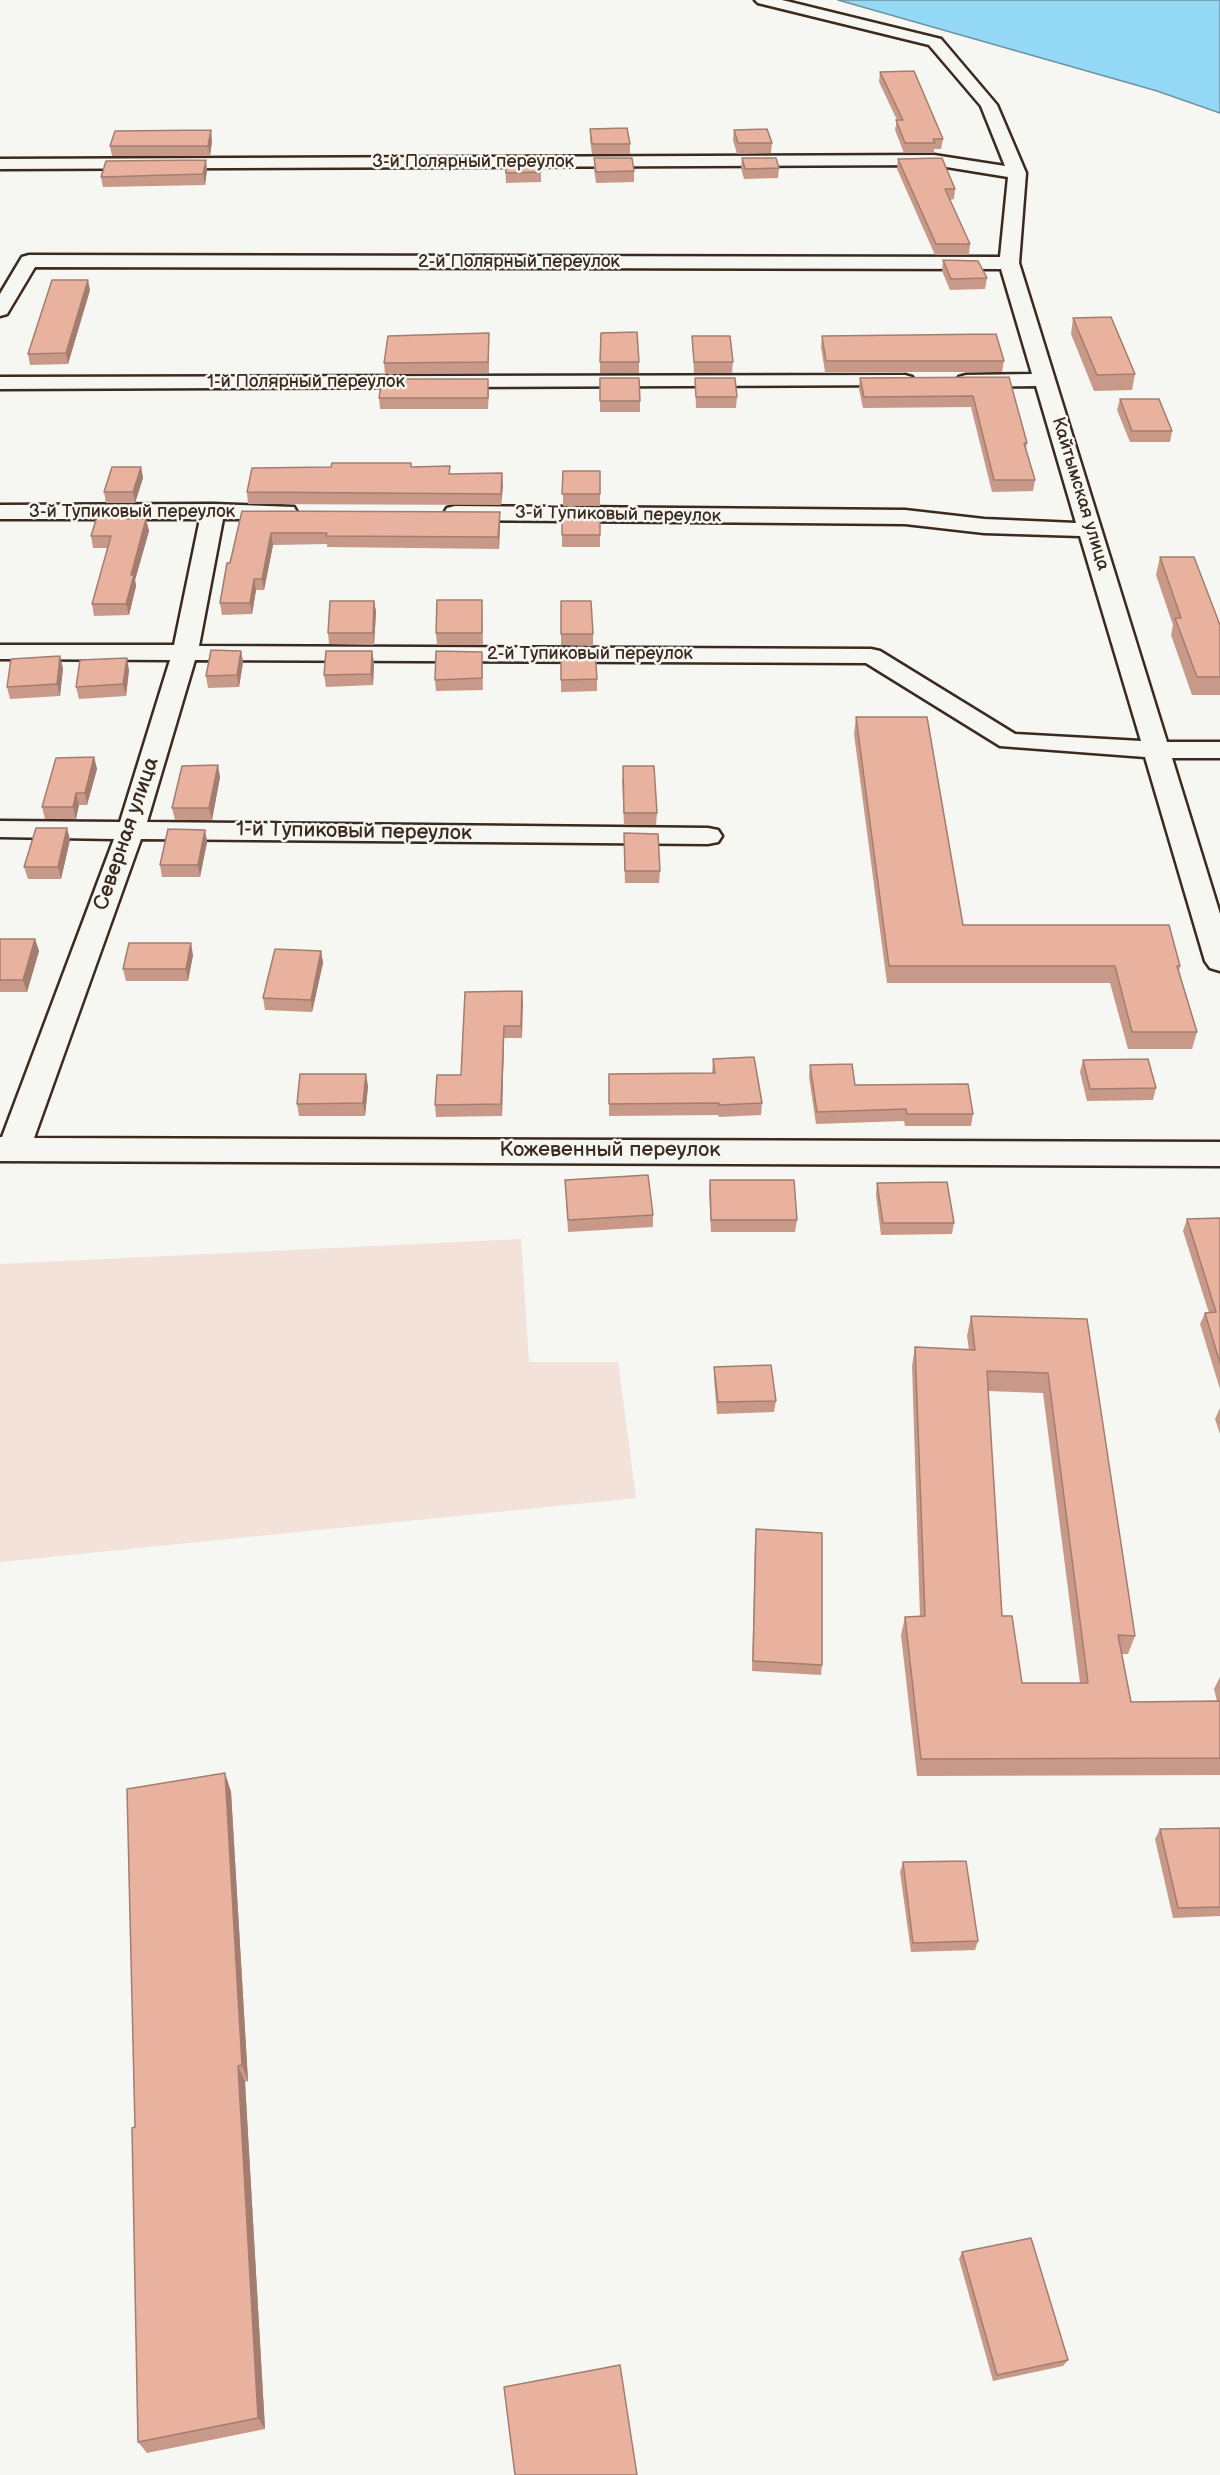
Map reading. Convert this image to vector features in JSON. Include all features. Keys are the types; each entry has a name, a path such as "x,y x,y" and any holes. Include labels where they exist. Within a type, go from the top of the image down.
{"street":[{"name":"Кайтымская улица","path":"763,0 935,42 989,105 1017,173 1010,263 1220,961"},
{"name":"3-й Полярный переулок","path":"0,164 934,160 1017,173"},
{"name":"2-й Полярный переулок","path":"0,310 29,261 1010,263"},
{"path":"950,381 1045,380"},
{"name":"1-й Полярный переулок","path":"0,383 926,381"},
{"name":"Северная улица","path":"7,1149 131,830 185,652 213,511"},
{"name":"3-й Тупиковый переулок","path":"0,512 308,512"},
{"name":"3-й Тупиковый переулок","path":"428,513 905,518 984,526 1091,530"},
{"name":"2-й Тупиковый переулок","path":"0,652 871,656 1009,741 1156,750 1220,750"},
{"name":"1-й Тупиковый переулок","path":"0,828 708,836"},
{"name":"Кожевенный переулок","path":"7,1149 1220,1154"}],"shaded area":[{"path":"521,1239 529,1362 618,1362 636,1498 0,1562 0,1264"}],"water":[{"path":"838,0 1220,0 1220,113 1157,91"}],"building":[{"path":"914,71 943,139 933,139 935,143 905,143 896,120 903,120 880,72"},
{"path":"627,128 630,144 592,144 590,129"},
{"path":"767,129 772,143 738,143 734,130"},
{"path":"211,130 208,146 110,146 115,131"},
{"path":"594,158 632,158 634,171 596,172"},
{"path":"742,158 776,158 779,168 745,169"},
{"path":"942,158 955,189 945,189 970,244 936,244 898,159"},
{"path":"505,159 539,159 541,172 506,173"},
{"path":"206,160 203,174 101,177 106,161"},
{"path":"943,260 978,261 987,278 951,279"},
{"path":"52,280 88,280 66,353 28,354"},
{"path":"1111,317 1135,374 1097,375 1073,318"},
{"path":"637,332 639,362 600,362 601,333"},
{"path":"489,333 488,362 384,363 388,336"},
{"path":"996,334 1004,361 826,361 822,336"},
{"path":"692,336 730,336 733,362 694,362"},
{"path":"1009,377 1035,480 994,480 973,396 864,397 860,378"},
{"path":"600,378 639,378 640,401 600,401"},
{"path":"695,378 735,378 737,397 696,397"},
{"path":"382,379 488,379 488,398 379,398"},
{"path":"1120,399 1159,399 1172,431 1132,431"},
{"path":"332,463 411,463 411,467 450,466 449,474 502,473 501,494 247,492 252,468 331,467"},
{"path":"112,467 141,467 133,492 104,492"},
{"path":"563,471 600,471 600,494 562,494"},
{"path":"99,510 128,510 125,519 146,519 126,604 92,604 111,536 91,536"},
{"path":"242,511 500,512 498,537 326,536 327,533 271,533 262,579 254,579 250,603 220,603 227,563 230,563"},
{"path":"562,513 600,513 600,535 562,535"},
{"path":"1160,557 1194,557 1220,625 1220,677 1197,677 1175,618 1181,618"},
{"path":"437,600 482,600 482,633 436,633"},
{"path":"330,601 374,601 373,633 328,633"},
{"path":"561,601 591,601 593,634 561,634"},
{"path":"211,650 241,651 237,675 206,676"},
{"path":"326,651 372,651 371,674 324,675"},
{"path":"436,651 482,652 482,678 435,680"},
{"path":"561,652 595,652 597,679 561,680"},
{"path":"60,656 57,684 7,687 11,659"},
{"path":"127,658 123,684 76,687 80,660"},
{"path":"856,717 927,717 963,925 1169,925 1180,966 1177,966 1197,1032 1132,1032 1115,966 889,966"},
{"path":"94,757 85,793 76,793 73,807 42,807 56,758"},
{"path":"218,765 209,808 172,808 182,766"},
{"path":"623,766 654,766 657,813 624,813"},
{"path":"36,828 67,828 58,867 24,867"},
{"path":"168,829 205,830 198,865 160,865"},
{"path":"624,833 658,834 660,871 625,871"},
{"path":"0,939 35,939 23,980 0,980"},
{"path":"129,943 191,943 186,969 123,969"},
{"path":"275,949 321,951 311,1000 263,998"},
{"path":"522,991 521,1026 504,1026 501,1104 435,1105 437,1075 461,1075 465,992"},
{"path":"754,1057 762,1103 609,1104 609,1074 715,1073 713,1059"},
{"path":"1148,1059 1156,1088 1090,1089 1083,1060"},
{"path":"852,1064 855,1085 968,1084 973,1114 907,1114 906,1109 817,1112 810,1065"},
{"path":"300,1074 366,1074 363,1103 297,1104"},
{"path":"648,1175 653,1215 568,1220 565,1180"},
{"path":"710,1180 794,1180 797,1220 711,1220"},
{"path":"947,1182 954,1223 883,1223 877,1183"},
{"path":"1220,1218 1220,1363 1205,1313 1216,1312 1187,1219"},
{"path":"971,1316 1087,1319 1135,1636 1118,1635 1131,1702 1220,1701 1220,1758 921,1759 905,1617 925,1616 915,1347 975,1350","holes":["987,1371 1048,1373 1088,1683 1022,1683 1012,1616 1002,1616"]},
{"path":"771,1365 776,1401 718,1402 714,1367"},
{"path":"756,1529 822,1533 822,1665 753,1661"},
{"path":"225,1773 242,2065 238,2066 258,2418 138,2442 132,2128 135,2127 127,1789"},
{"path":"1220,1828 1220,1907 1178,1908 1160,1829"},
{"path":"966,1861 978,1941 913,1943 903,1862"},
{"path":"1031,2238 1068,2360 997,2375 962,2252"},
{"path":"620,2365 637,2475 515,2475 504,2387"}]}
